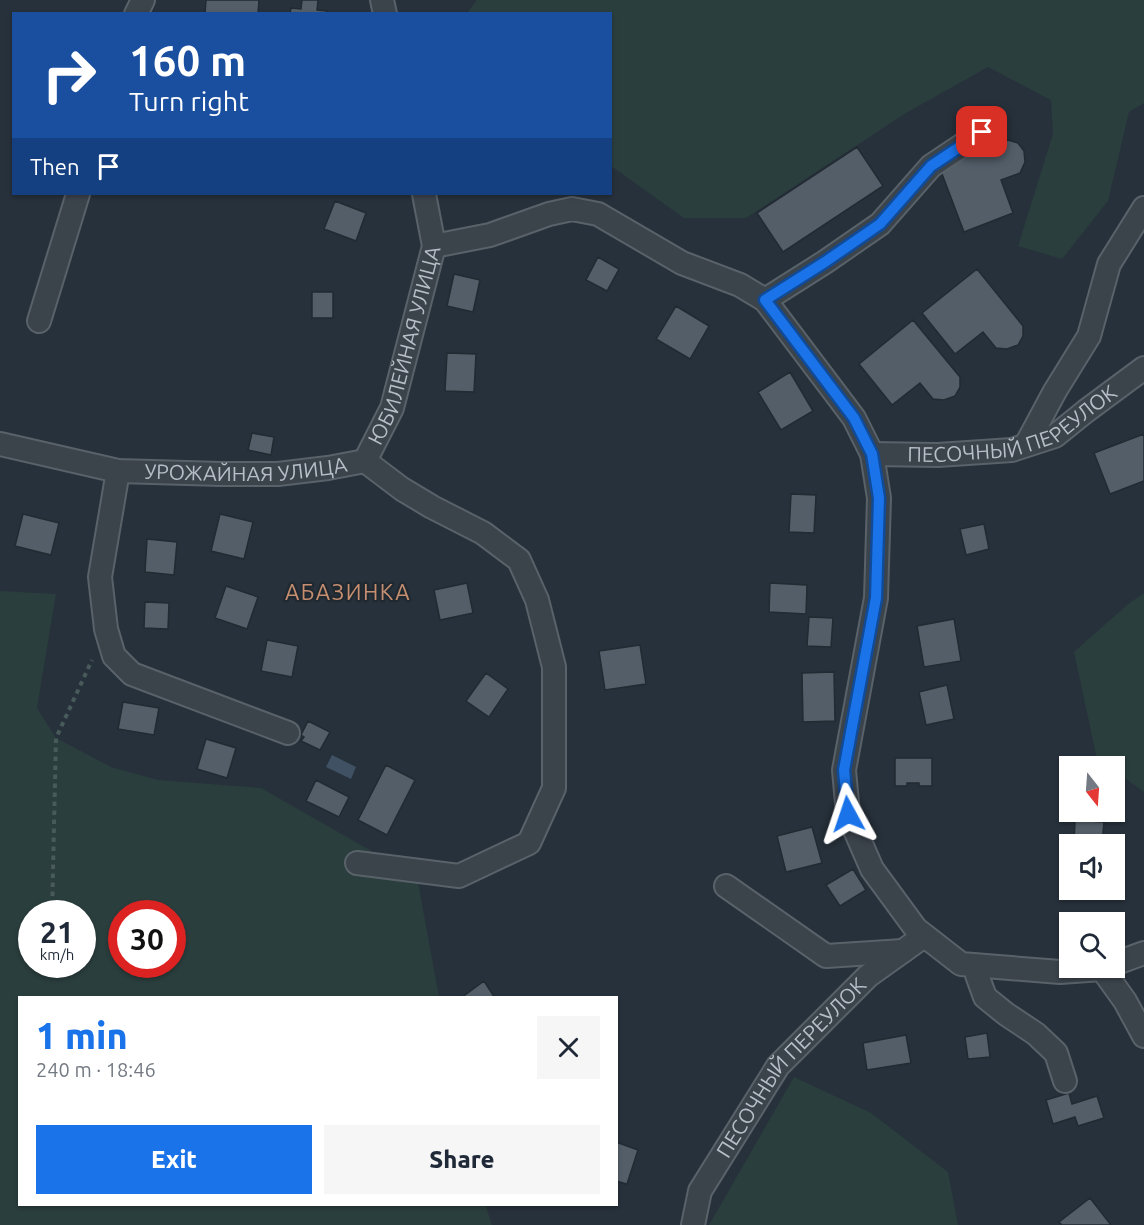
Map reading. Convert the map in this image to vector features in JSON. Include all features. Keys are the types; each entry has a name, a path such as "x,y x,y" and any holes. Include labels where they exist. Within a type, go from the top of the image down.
{"street":[{"path":"765,300 880,224 931,166 982,132"},
{"path":"39,321 78,195"},
{"name":"ЮБИЛЕЙНАЯ УЛИЦА","path":"365,460 392,408 434,246 424,195"},
{"path":"1026,445 1055,391 1089,336 1109,264 1144,208"},
{"name":"ПЕСОЧНЫЙ ПЕРЕУЛОК","path":"434,246 490,235 549,214 572,209 598,214 682,263 740,285 765,300 854,418 872,454 879,498 876,598 844,770 848,814 872,869 916,929 961,964 1059,972"},
{"name":"ПЕСОЧНЫЙ ПЕРЕУЛОК","path":"872,454 938,455 1012,450 1055,436 1140,378"},
{"name":"УРОЖАЙНАЯ УЛИЦА","path":"0,444 118,471 278,474 328,468 365,460 402,489 483,533 519,560 537,600 554,667 554,788 529,843 459,876 357,863"},
{"path":"118,471 100,577 106,629 114,656 132,674 288,734"},
{"path":"726,886 826,956 903,951"},
{"name":"ПЕСОЧНЫЙ ПЕРЕУЛОК","path":"693,1225 700,1191 777,1066 868,976 924,936"},
{"name":"ПЕСОЧНЫЙ ПЕРЕУЛОК","path":"1125,960 1144,952"},
{"path":"976,966 985,997 1036,1034 1056,1053 1065,1081"},
{"path":"1114,978 1144,1036"}],"path":[{"path":"52,900 56,738 106,629"}],"green space":[{"path":"477,0 1144,0 1144,103 1129,112 1108,201 1062,259 1018,246 1053,134 1051,100 988,67 906,113 746,218 684,218 612,167 612,12 468,12"},
{"path":"0,591 56,594 37,708 56,738 111,767 158,780 261,788 417,877 439,996 18,996 18,1206 486,1206 492,1225 0,1225"},
{"path":"1144,593 1144,792 1125,778 1125,756 1096,756 1074,652"},
{"path":"794,1077 871,1113 948,1172 958,1225 709,1225"}],"water":[{"path":"332,755 356,767 351,779 326,767"}],"building":[{"path":"206,0 259,0 258,12 205,12"},
{"path":"302,0 318,0 317,10 327,12 290,12 291,8 301,9"},
{"path":"1008,140 1018,143 1024,151 1025,162 1020,173 1001,180 1013,213 964,232 939,166"},
{"path":"857,147 883,186 783,252 757,213"},
{"path":"335,201 366,213 356,241 324,229"},
{"path":"598,257 619,269 607,291 586,280"},
{"path":"977,269 1023,326 1023,336 1018,345 1007,349 996,348 983,332 955,354 922,313"},
{"path":"454,274 480,280 473,312 447,306"},
{"path":"312,292 333,292 333,318 312,318"},
{"path":"676,306 709,326 690,359 656,339"},
{"path":"913,320 960,377 960,387 955,396 944,400 933,399 920,383 892,405 859,364"},
{"path":"447,353 476,354 474,392 445,391"},
{"path":"790,372 813,411 781,430 758,392"},
{"path":"252,433 274,437 271,455 248,450"},
{"path":"1144,434 1144,481 1110,494 1094,453"},
{"path":"791,494 816,495 814,533 789,532"},
{"path":"23,514 59,523 51,555 15,546"},
{"path":"220,514 253,522 244,559 211,551"},
{"path":"984,524 989,549 966,555 960,529"},
{"path":"147,539 177,542 174,575 145,572"},
{"path":"467,583 473,613 440,620 434,590"},
{"path":"770,583 807,585 806,614 769,612"},
{"path":"226,586 258,597 247,629 215,618"},
{"path":"145,602 169,603 168,629 144,628"},
{"path":"809,617 833,618 831,647 807,646"},
{"path":"954,619 961,661 924,667 917,626"},
{"path":"267,640 298,646 292,677 261,671"},
{"path":"640,645 646,684 605,690 599,651"},
{"path":"834,672 835,721 803,722 802,673"},
{"path":"486,673 508,689 489,717 466,701"},
{"path":"947,685 954,719 926,725 919,692"},
{"path":"123,702 159,708 154,735 118,729"},
{"path":"308,721 330,732 320,750 301,741 304,737 301,735"},
{"path":"206,739 236,748 227,778 197,769"},
{"path":"895,758 932,758 932,786 907,783 907,786 895,786"},
{"path":"386,765 415,780 387,835 358,820"},
{"path":"316,780 349,797 339,817 306,801"},
{"path":"1075,822 1104,822 1103,834 1074,834"},
{"path":"812,827 822,863 786,872 777,836"},
{"path":"853,869 866,890 840,906 826,885"},
{"path":"484,981 494,996 464,996"},
{"path":"987,1033 990,1057 968,1059 965,1037"},
{"path":"906,1035 911,1063 867,1070 863,1043"},
{"path":"1069,1093 1072,1104 1097,1096 1104,1118 1078,1126 1075,1117 1053,1124 1046,1100"},
{"path":"618,1143 638,1150 627,1184 618,1182"},
{"path":"1090,1198 1111,1225 1062,1225 1059,1222"}],"district":[{"name":"АБАЗИНКА","path":"348,592"}],"route":[{"path":"848,814 844,770 876,598 879,498 872,454 854,418 765,300 880,224 931,166 982,132"}]}
